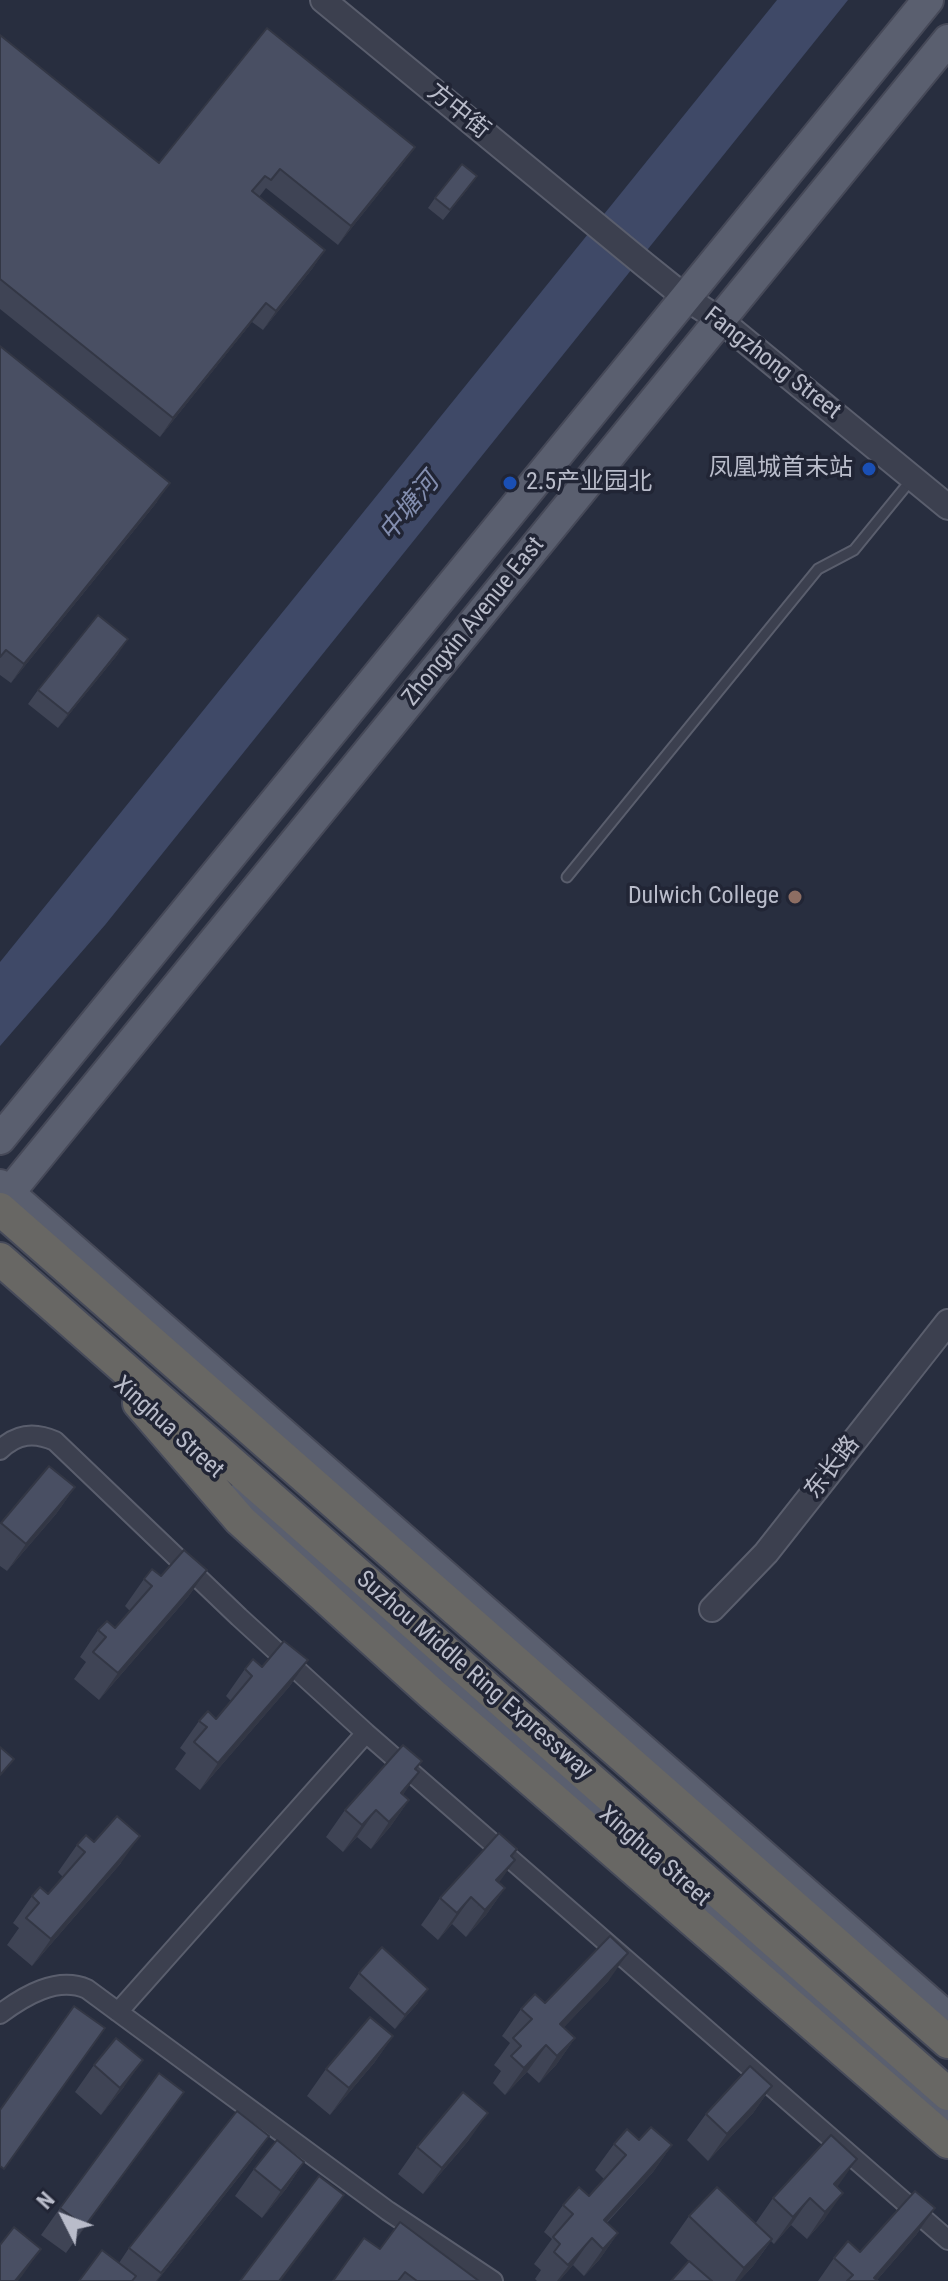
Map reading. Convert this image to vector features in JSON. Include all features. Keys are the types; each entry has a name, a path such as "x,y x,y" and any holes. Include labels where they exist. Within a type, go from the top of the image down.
{"highway":[{"name":"Suzhou Middle Ring Expressway","path":"2,1198 948,2042"},
{"name":"Suzhou Middle Ring Expressway","path":"0,1259 948,2094"},
{"path":"137,1400 240,1520 432,1694 948,2142"}],"main road":[{"name":"Zhongxin Avenue East","path":"0,1139 928,0"},
{"name":"Zhongxin Avenue East","path":"2,1198 948,40"},
{"path":"2,1198 948,2018"},
{"name":"Xinghua Street","path":"0,1279 948,2118"}],"street":[{"name":"方中街","path":"323,0 594,223"},
{"name":"Fangzhong Street","path":"594,223 686,298 720,320 948,507"},
{"name":"东长路","path":"712,1609 766,1553 948,1322"},
{"path":"0,1450 24,1435 39,1434 55,1441 366,1733 948,2240"},
{"path":"118,2012 366,1733"},
{"path":"0,2014 60,1983 74,1983 87,1989 388,2211 493,2281"}],"lane":[{"path":"567,877 818,569 854,550 912,478"}],"water":[{"name":"中塘河","path":"777,0 848,0 105,925 0,1046 0,962"}],"building":[{"path":"267,28 415,147 351,226 280,169 271,180 265,176 252,191 325,250 276,311 266,303 173,418 0,279 0,35 159,163"},
{"path":"462,164 477,176 450,210 435,198"},
{"path":"0,346 170,483 24,664 6,650 0,657"},
{"path":"98,615 128,639 68,714 38,690"},
{"path":"49,1466 75,1487 26,1544 1,1523"},
{"path":"184,1550 207,1570 118,1673 93,1652 106,1637 98,1630 107,1621 115,1628 152,1586 144,1579 152,1569 161,1576"},
{"path":"284,1641 308,1660 218,1763 194,1742 207,1727 199,1721 208,1711 216,1719 252,1676 245,1669 253,1659 262,1667"},
{"path":"403,1745 422,1761 415,1769 419,1772 401,1793 409,1800 389,1822 376,1810 362,1825 345,1810"},
{"path":"0,1747 14,1759 0,1775"},
{"path":"117,1816 140,1836 51,1939 26,1918 39,1903 32,1896 40,1887 48,1894 85,1852 77,1845 86,1835 94,1842"},
{"path":"499,1833 517,1849 511,1856 515,1860 496,1880 505,1888 485,1910 471,1897 457,1913 440,1898"},
{"path":"610,1936 628,1953 560,2024 575,2038 557,2056 546,2045 524,2068 511,2056 521,2046 513,2038 532,2019 521,2009 535,1994 545,2003"},
{"path":"382,1947 428,1989 405,2015 359,1973"},
{"path":"74,2006 105,2028 4,2169 0,2166 0,2110"},
{"path":"370,2017 393,2036 349,2088 326,2069"},
{"path":"116,2038 143,2060 120,2088 94,2065"},
{"path":"750,2066 772,2086 727,2134 706,2114"},
{"path":"159,2073 184,2092 85,2226 60,2208"},
{"path":"463,2092 488,2113 442,2168 417,2147"},
{"path":"237,2111 269,2136 161,2273 129,2248"},
{"path":"651,2127 672,2145 604,2220 618,2233 603,2249 592,2238 568,2265 554,2252 560,2244 553,2237 573,2214 563,2205 579,2187 589,2196 626,2155 614,2144 627,2129 639,2140"},
{"path":"831,2135 857,2159 834,2184 843,2193 825,2212 810,2198 793,2217 773,2198"},
{"path":"277,2140 304,2162 281,2191 254,2169"},
{"path":"319,2176 344,2195 279,2281 240,2281"},
{"path":"717,2187 772,2239 744,2268 689,2216"},
{"path":"915,2191 935,2208 874,2278 878,2281 847,2281 853,2275 834,2258 848,2241 860,2252"},
{"path":"400,2222 479,2281 417,2281 405,2272 398,2281 333,2281 364,2238 380,2249"},
{"path":"14,2227 41,2249 15,2281 0,2281 0,2245"},
{"path":"102,2250 136,2276 132,2281 79,2281"},
{"path":"689,2261 712,2281 671,2281"}],"place":[{"name":"凤凰城首末站","path":"869,469"},
{"name":"2.5产业园北","path":"510,483"},
{"name":"Dulwich College","path":"795,897"}]}
